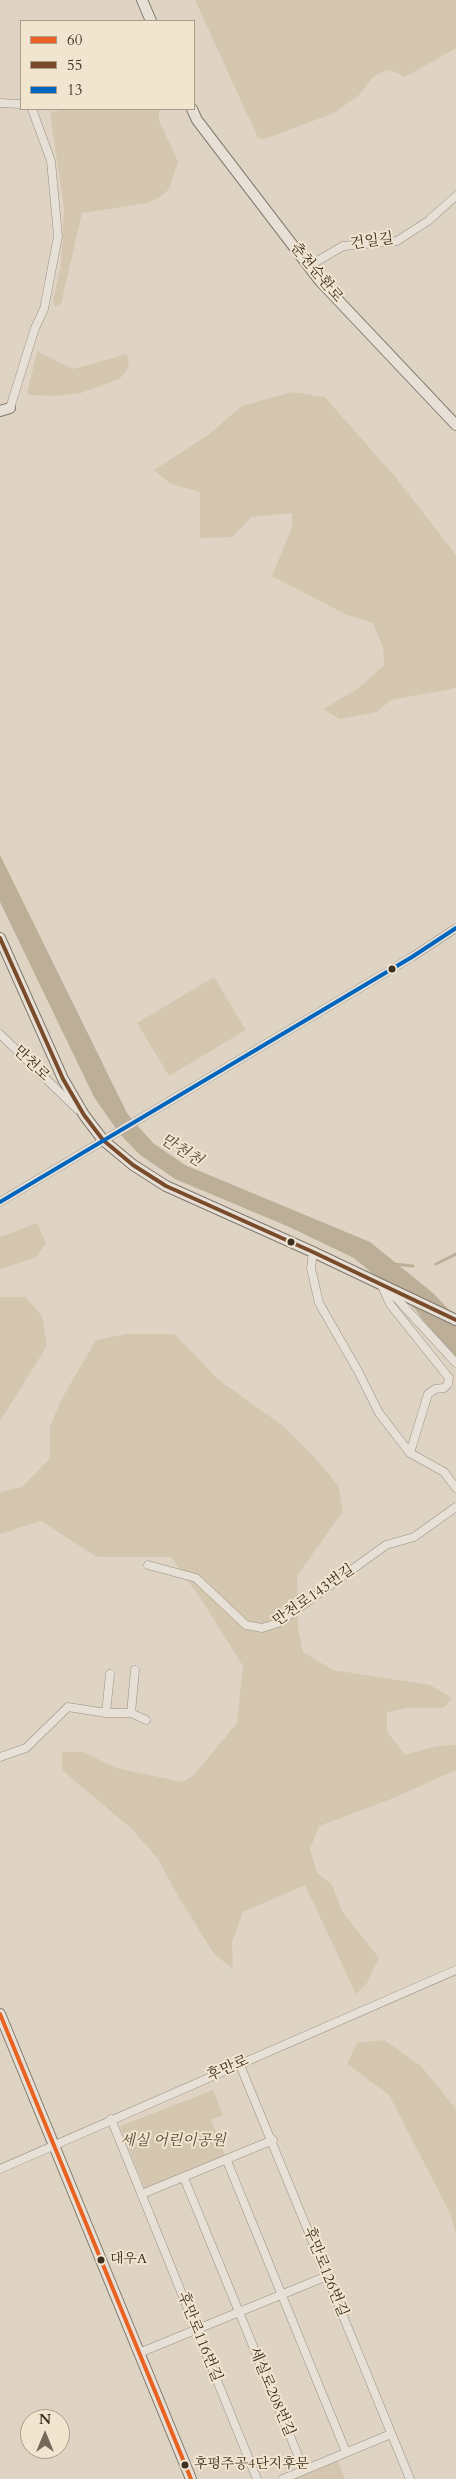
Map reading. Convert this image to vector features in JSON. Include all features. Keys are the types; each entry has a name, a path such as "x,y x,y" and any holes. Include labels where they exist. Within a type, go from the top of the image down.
{"street":[{"path":"142,0 151,20"},
{"path":"0,103 20,104"},
{"path":"5,409 44,309 58,236 51,161 32,110"},
{"name":"춘천순환로","path":"192,110 197,120 320,281 456,425"},
{"name":"건일길","path":"309,266 343,246 397,241 428,220 456,196"},
{"path":"0,1202 412,957 456,928"},
{"name":"만천로","path":"0,938 63,1079 84,1115 103,1140 132,1165 166,1186 313,1252 456,1320"},
{"name":"만천로","path":"0,1034 84,1115"},
{"path":"313,1252 311,1268 319,1303 358,1371 378,1413 410,1453 444,1472 456,1488"},
{"path":"386,1287 390,1304 449,1378 448,1384 444,1388 435,1389 428,1394 410,1453"},
{"path":"386,1287 456,1363"},
{"path":"448,1384 456,1388"},
{"name":"만천로143번길","path":"148,1565 196,1578 246,1625 262,1628 278,1623 386,1546 414,1537 456,1508"},
{"path":"131,1713 135,1670"},
{"path":"106,1713 110,1674"},
{"path":"0,1757 26,1748 68,1708 106,1713 131,1713 146,1720"},
{"name":"후만로","path":"0,2169 456,1970"},
{"path":"0,2014 191,2479"},
{"name":"후만로126번길","path":"240,2065 273,2140 410,2479"},
{"name":"후만로116번길","path":"111,2119 257,2479"},
{"path":"142,2194 227,2161 273,2140"},
{"path":"227,2161 280,2296 346,2452"},
{"name":"세실로208번길","path":"184,2178 304,2470"},
{"path":"139,2352 327,2276"},
{"path":"283,2479 391,2434"}],"green space":[{"path":"195,0 456,0 456,48 405,77 390,70 382,72 372,78 359,95 334,113 265,139 258,138"},
{"path":"60,110 159,110 159,120 178,162 169,189 160,197 148,203 82,213 61,304 55,306 53,301 61,264 64,209 50,113"},
{"path":"37,351 73,369 127,354 129,364 126,372 119,379 81,393 56,396 27,395"},
{"path":"292,392 325,397 397,479 456,555 456,688 391,700 377,712 340,719 323,709 359,688 384,665 383,648 373,623 347,615 272,576 292,527 292,513 252,517 232,537 200,538 200,492 171,484 154,470 208,435 242,406"},
{"path":"214,977 246,1030 169,1076 137,1023"},
{"path":"37,1223 46,1243 35,1258 0,1269 0,1237"},
{"path":"0,1297 26,1297 42,1316 47,1346 0,1421"},
{"path":"127,1334 174,1334 220,1381 282,1425 308,1450 338,1485 343,1511 297,1576 298,1628 303,1652 333,1670 430,1685 452,1698 443,1708 407,1708 387,1712 387,1731 405,1755 437,1746 456,1745 456,1770 391,1799 319,1826 310,1849 317,1873 332,1885 342,1911 379,1958 367,1983 356,1994 305,1885 243,1912 232,1942 233,1969 214,1954 175,1891 158,1859 132,1829 62,1770 62,1752 83,1752 116,1768 183,1782 194,1775 237,1723 243,1666 201,1599 171,1557 97,1557 41,1521 0,1534 0,1492 22,1487 50,1458 50,1427 61,1400 96,1340"},
{"path":"384,2040 421,2066 456,2109 456,2235 451,2215 389,2095 347,2064 357,2043"},
{"name":"세실 어린이공원","path":"213,2090 223,2115 211,2120 226,2157 145,2189 120,2126"},
{"path":"338,2461 345,2479 294,2479"}],"shaded area":[{"path":"0,855 127,1113 153,1143 185,1165 370,1242 433,1293 456,1317 456,1358 429,1329 415,1309 354,1258 287,1226 175,1179 139,1154 119,1133 94,1097 0,902"}],"waterway":[{"path":"436,1264 456,1254"},
{"path":"393,1264 413,1266"}],"transit line":[{"name":"13","path":"0,1202 412,957 456,928"},
{"name":"55","path":"0,938 63,1079 84,1115 103,1140 133,1165 166,1186 313,1252 456,1320"},
{"name":"60","path":"0,2014 191,2479"}],"place":[{"name":"대우A","path":"101,2260"},
{"name":"후평주공4단지후문","path":"185,2465"}],"water label":[{"name":"만천천","path":"181,1151"}]}
